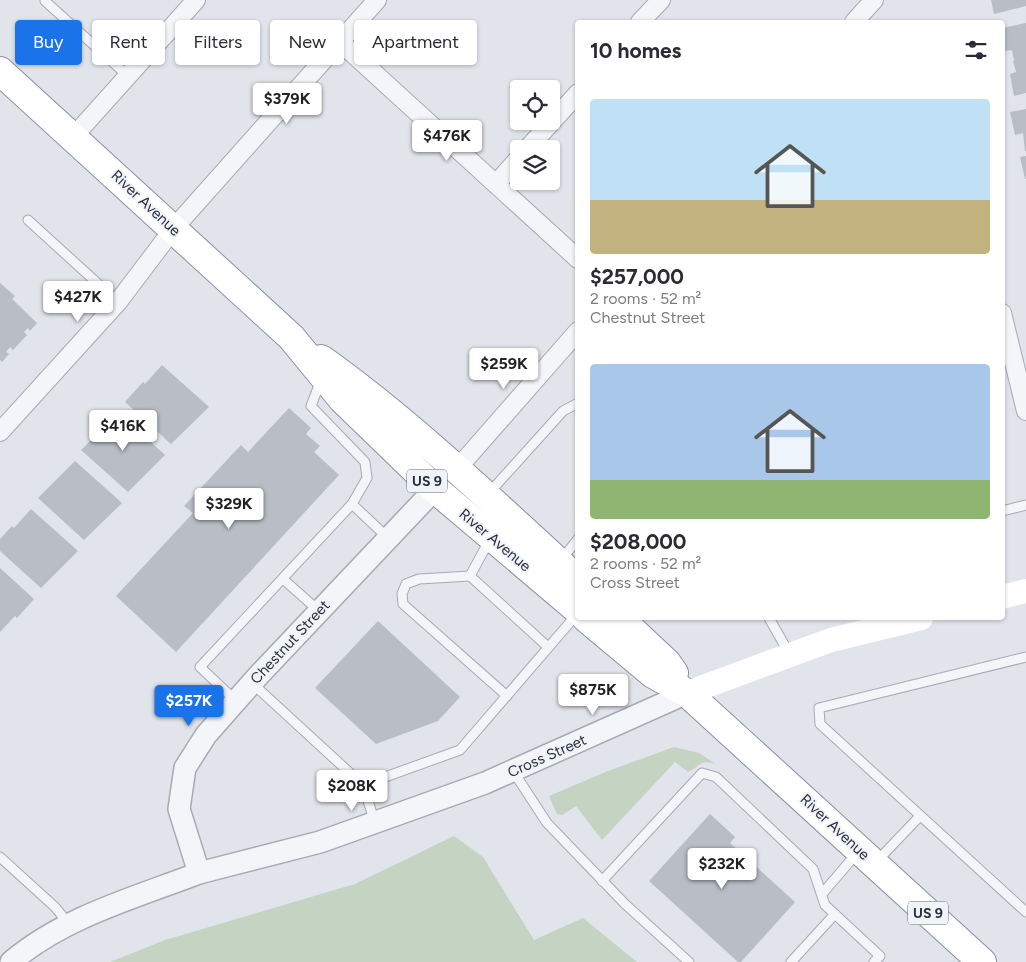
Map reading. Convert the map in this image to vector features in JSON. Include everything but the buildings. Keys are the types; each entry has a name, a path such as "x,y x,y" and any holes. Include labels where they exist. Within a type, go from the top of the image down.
{"highway":[{"name":"River Avenue","path":"0,71 74,136 291,337 358,386 486,496 568,571"},
{"name":"River Avenue","path":"291,337 343,400 435,489 575,609"},
{"name":"River Avenue","path":"588,620 653,674 687,693 982,962"},
{"name":"River Avenue","path":"620,620 667,663 687,693"}],"main road":[{"path":"1005,596 1026,591"},
{"name":"Cross Street","path":"687,693 831,640 912,620"}],"street":[{"path":"74,136 196,0"},
{"path":"344,36 377,0"},
{"path":"642,20 661,0"},
{"path":"856,20 874,0"},
{"path":"344,46 575,256"},
{"path":"0,432 118,302 174,228 318,65"},
{"path":"535,140 575,96"},
{"path":"496,184 510,168"},
{"path":"1005,325 1026,411"},
{"path":"456,470 575,333"},
{"name":"Chestnut Street","path":"199,873 179,809 185,768 206,735 251,682 435,489"},
{"name":"Cross Street","path":"199,873 320,842 485,784 687,693"},
{"path":"11,962 32,944 68,923 199,873"}],"lane":[{"path":"45,1 128,76"},
{"path":"28,220 118,302"},
{"path":"236,701 200,667 352,504 367,478 365,462 311,406 322,375"},
{"path":"486,496 564,411 575,405"},
{"path":"352,504 388,538"},
{"path":"1005,510 1026,504"},
{"path":"470,576 492,537"},
{"path":"568,571 575,549"},
{"path":"507,696 403,604 402,594 406,584 419,579 470,576 548,647"},
{"path":"283,579 319,611"},
{"path":"363,784 460,750 575,616"},
{"path":"770,620 790,655"},
{"path":"1026,657 819,708 820,724 1026,912"},
{"path":"251,682 363,784 375,823"},
{"path":"513,771 547,823 625,904 689,962"},
{"path":"602,881 702,774 716,777 813,869 825,905 880,956 874,962"},
{"path":"822,894 920,816"},
{"path":"0,857 56,907 68,923"},
{"path":"791,962 835,914"}],"green space":[{"path":"674,747 699,753 717,765 707,762 688,772 675,762 602,840 576,806 562,815 557,814 549,796 608,771"},
{"path":"454,836 483,857 534,940 583,918 637,962 110,962 165,940 355,884"}]}
